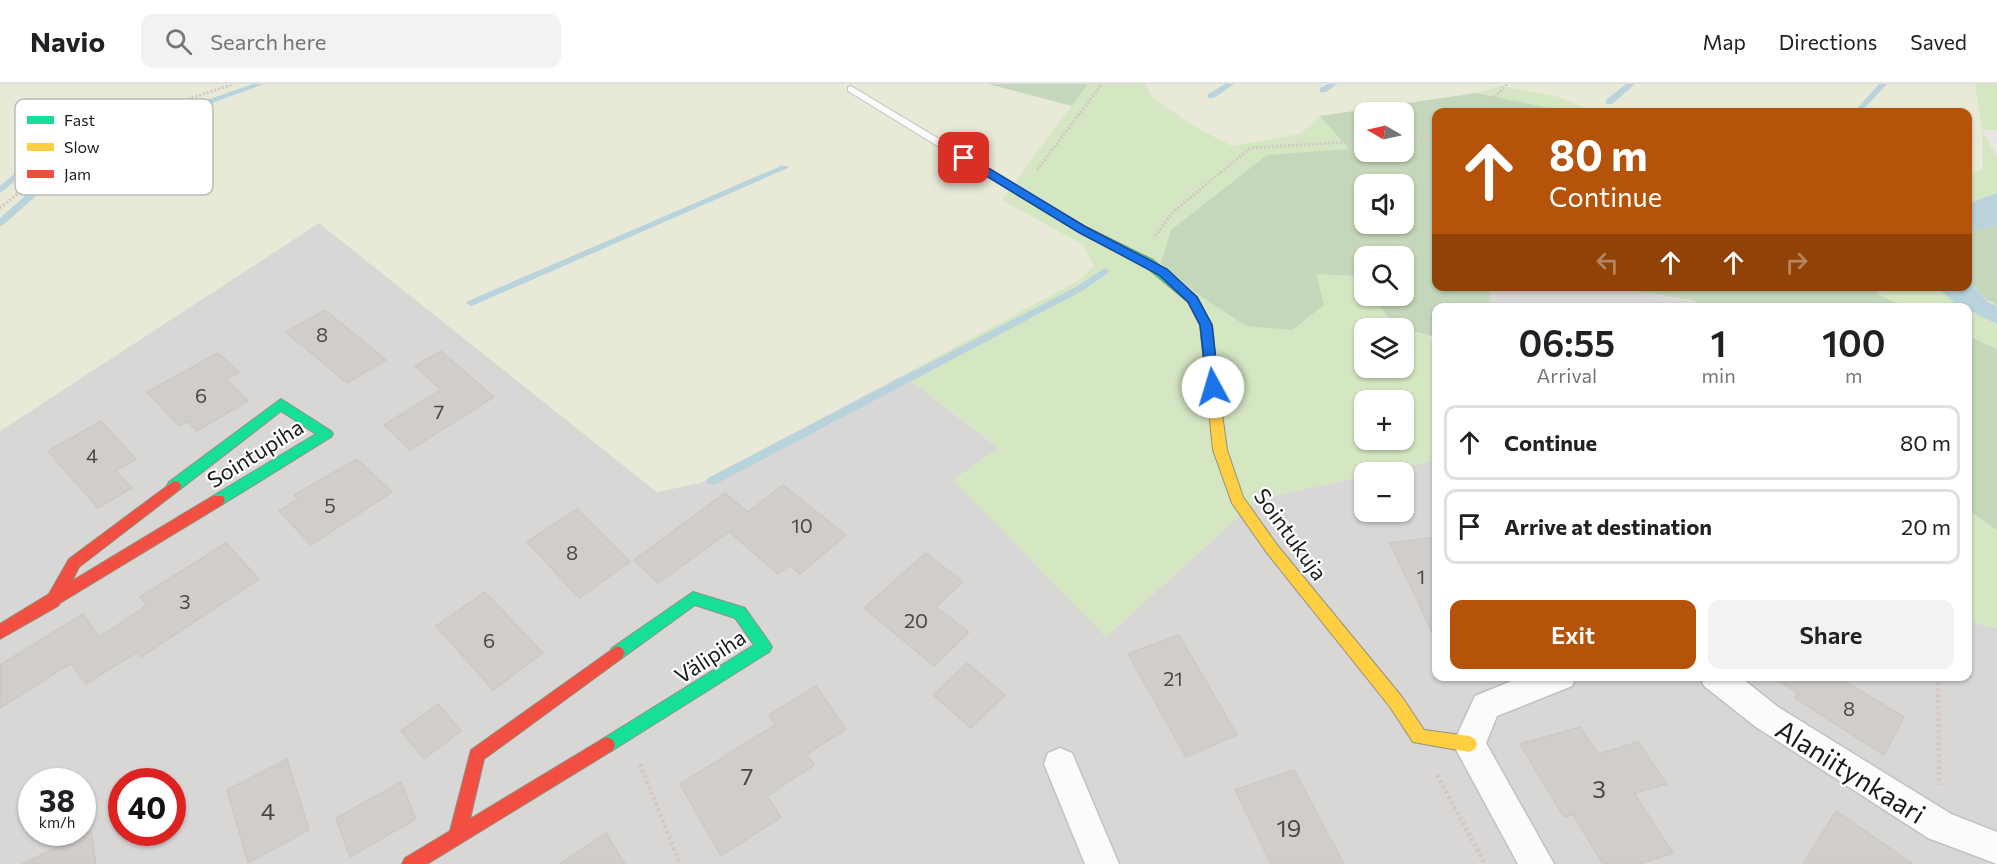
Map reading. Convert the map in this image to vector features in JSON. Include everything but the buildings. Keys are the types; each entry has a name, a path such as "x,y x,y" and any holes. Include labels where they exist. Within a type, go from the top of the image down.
{"street":[{"name":"Sointukuja","path":"1020,192 1082,229 1149,262 1192,300 1206,325 1220,450 1237,499 1272,549 1396,702 1419,737"},
{"name":"Sointupiha","path":"0,632 53,602 326,434 281,404 74,563 53,602"},
{"name":"Välipiha","path":"411,864 457,837 627,733 764,647 741,613 693,598 477,755 457,837"},
{"path":"1468,744 1486,706 1548,681"},
{"name":"Alaniitynkaari","path":"1721,681 1767,717 1940,826 1997,849"},
{"path":"1419,737 1468,744"},
{"path":"1468,744 1537,864"},
{"path":"1060,764 1102,864"}],"lane":[{"path":"851,89 1020,192"}],"path":[{"path":"188,99 232,84"},
{"path":"1020,192 1102,84"},
{"path":"1485,108 1507,84"},
{"path":"1414,138 1432,137"},
{"path":"1149,262 1153,238 1173,211 1250,148 1354,142"},
{"path":"0,208 16,195"},
{"path":"1938,681 1940,826"},
{"path":"627,733 680,864"},
{"path":"1419,737 1485,864"}],"shaded area":[{"path":"319,223 657,492 700,483 903,375 999,448 954,480 1106,637 1258,499 1354,478 1354,522 1414,522 1414,465 1432,461 1432,681 1972,681 1972,620 1997,628 1997,864 0,864 0,431"},
{"path":"1489,291 1634,291 1696,303 1491,303"}],"green space":[{"path":"0,84 988,84 1072,106 1002,200 1083,246 1094,266 1078,281 700,483 657,492 319,223 0,431"},
{"path":"988,84 1088,84 1072,106"},
{"path":"1088,84 1146,84 1151,96 1193,126 1232,146 1300,134 1320,116 1350,149 1316,274 1354,276 1354,306 1379,306 1389,318 1354,318 1354,378 1414,378 1414,333 1428,335 1432,347 1432,461 1414,465 1414,462 1354,462 1354,478 1258,499 1106,637 953,480 999,447 903,375 1078,281 1094,266 1083,245 1002,200"},
{"path":"1146,84 1975,84 1982,129 1983,169 1972,173 1972,108 1585,108 1559,97 1501,86 1476,93 1414,102 1354,102 1354,111 1320,116 1300,134 1232,146 1193,126 1151,96"},
{"path":"1975,84 1997,84 1997,130 1982,130"},
{"path":"1501,86 1559,97 1585,108 1549,108 1476,93"},
{"path":"1476,93 1549,108 1432,108 1432,291 1489,291 1491,303 1432,303 1432,336 1414,332 1414,318 1389,318 1379,306 1414,306 1414,246 1354,246 1354,276 1316,274 1324,305 1292,330 1246,326 1196,293 1161,263 1171,230 1267,155 1349,149 1320,116 1354,111 1354,162 1414,162 1414,102"},
{"path":"1982,130 1997,157 1997,193 1972,202 1972,173 1983,169"},
{"path":"1997,225 1997,305 1987,300 1972,285 1972,230"},
{"path":"1636,291 1877,291 1877,294 1897,303 1696,303 1695,301"},
{"path":"1876,291 1942,291 1959,303 1897,303 1876,294"},
{"path":"1972,312 1997,324 1997,349 1972,338"},
{"path":"1972,338 1997,349 1997,530 1972,513"},
{"path":"1972,513 1997,530 1997,628 1972,620"}],"water":[{"path":"1997,193 1997,225 1972,230 1972,202"},
{"path":"1972,285 1988,302 1997,306 1997,324 1972,312 1972,303 1955,303 1941,291 1972,291"}],"waterway":[{"path":"213,101 260,84"},
{"path":"1211,96 1230,84"},
{"path":"1323,90 1333,84"},
{"path":"1609,102 1631,84"},
{"path":"1861,108 1883,84"},
{"path":"471,303 784,168"},
{"path":"0,190 15,178"},
{"path":"0,223 32,195"},
{"path":"712,481 1079,289 1105,271"}],"traffic: fast":[{"path":"1020,192 1082,229 1149,263 1193,300 1206,325 1213,392"},
{"path":"174,486 281,404 326,434 218,500"},
{"path":"607,745 764,647 740,613 693,598 617,653"}],"traffic: slow":[{"path":"1213,392 1220,450 1237,499 1272,549 1396,702 1419,737 1469,744"}],"traffic: jam":[{"path":"53,602 74,563 174,486"},
{"path":"0,632 218,500"},
{"path":"457,837 477,755 617,653"},
{"path":"411,864 607,745"}],"route":[{"path":"964,158 1082,229 1149,262 1163,272 1192,300 1206,325 1213,387"}]}
